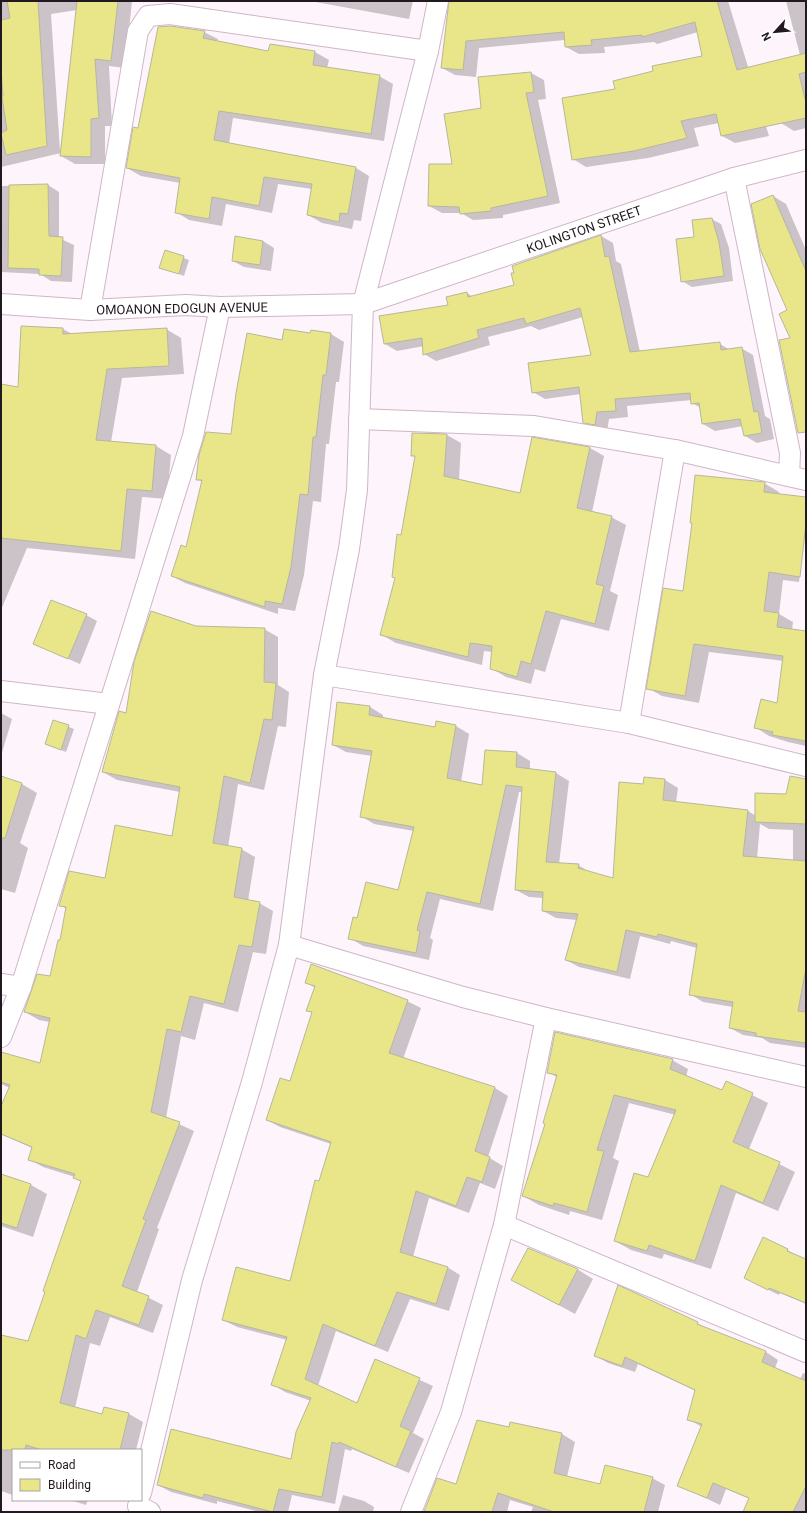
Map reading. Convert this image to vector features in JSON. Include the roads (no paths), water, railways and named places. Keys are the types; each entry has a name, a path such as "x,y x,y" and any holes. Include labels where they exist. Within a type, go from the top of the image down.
{"street":[{"path":"142,1501 192,1280 252,1082 289,945 324,674 349,549 357,490 362,304 428,51 438,1"},
{"path":"90,310 138,31 148,16 170,14 428,51"},
{"name":"KOLINGTON STREET","path":"362,304 734,178 806,160"},
{"path":"359,419 534,426 676,450 798,478 798,449 734,178"},
{"name":"OMOANON EDOGUN AVENUE","path":"1,304 90,310 186,305 220,307 362,304"},
{"path":"1,1037 21,987 193,436 220,307"},
{"path":"629,723 676,450"},
{"path":"324,674 629,723 806,766"},
{"path":"1,691 109,704"},
{"path":"289,945 463,997 546,1018 806,1077"},
{"path":"1,984 21,987"},
{"path":"411,1512 451,1412 504,1224 546,1018"},
{"path":"504,1224 806,1352"}]}
